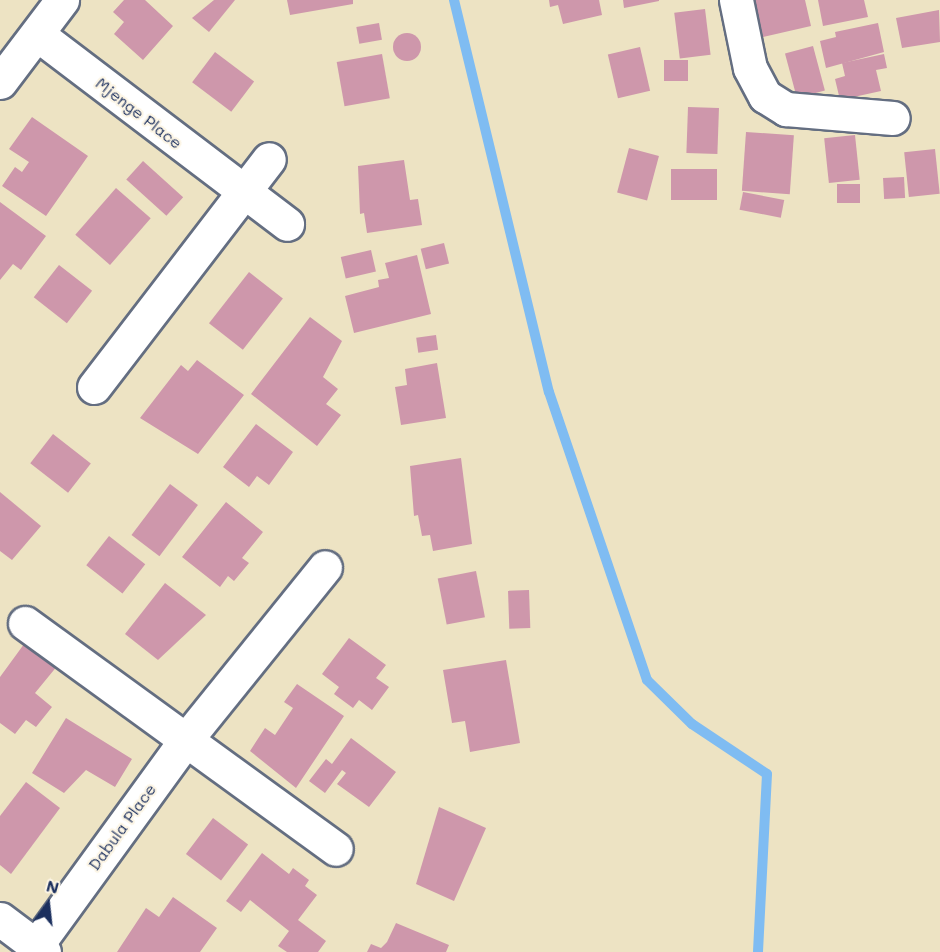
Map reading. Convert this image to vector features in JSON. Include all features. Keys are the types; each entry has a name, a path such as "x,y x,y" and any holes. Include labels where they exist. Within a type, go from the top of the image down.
{"street":[{"path":"0,82 62,0"},
{"path":"736,0 750,68 765,96 786,109 893,118"},
{"name":"Mjenge Place","path":"38,34 241,192 287,224"},
{"path":"94,387 241,192 269,159"},
{"name":"Dabula Place","path":"40,949 188,737 325,567"},
{"path":"25,623 188,737 336,849"},
{"path":"0,919 40,949"}],"building":[{"path":"124,0 145,0 173,26 143,60 114,34 124,22 113,12"},
{"path":"214,0 235,0 209,32 192,18"},
{"path":"287,0 353,0 353,4 290,15"},
{"path":"549,0 599,0 602,15 563,24 558,5 550,7"},
{"path":"623,0 659,0 659,1 624,8"},
{"path":"755,0 805,0 811,26 763,37"},
{"path":"818,0 864,0 868,17 823,26"},
{"path":"705,9 711,55 680,58 674,13"},
{"path":"939,10 940,42 902,48 896,18"},
{"path":"379,23 382,40 359,44 356,27"},
{"path":"878,23 884,52 826,68 820,41 836,37 835,32"},
{"path":"407,33 417,37 421,47 417,57 407,61 397,57 393,47 397,37"},
{"path":"813,46 825,90 797,98 785,54"},
{"path":"640,47 650,91 618,98 608,54"},
{"path":"215,52 254,81 231,112 192,82"},
{"path":"382,54 390,98 345,106 337,62"},
{"path":"884,54 887,68 876,70 881,91 840,100 835,79 845,76 842,63"},
{"path":"664,60 688,60 688,81 664,81"},
{"path":"688,107 719,108 717,154 686,153"},
{"path":"32,117 88,156 46,216 2,186 15,167 22,172 29,162 9,149"},
{"path":"746,132 794,135 790,194 742,191"},
{"path":"855,135 860,180 829,183 824,138"},
{"path":"629,148 659,156 647,200 617,192"},
{"path":"935,149 940,194 909,197 904,152"},
{"path":"404,160 410,200 418,199 422,225 367,233 364,213 360,214 358,166"},
{"path":"143,161 183,197 166,216 126,180"},
{"path":"671,169 717,169 717,200 671,200"},
{"path":"904,177 905,198 884,199 883,178"},
{"path":"837,184 860,184 860,203 837,203"},
{"path":"116,188 151,218 110,265 75,235"},
{"path":"743,192 784,200 781,218 740,210"},
{"path":"0,202 46,236 21,270 13,264 0,280"},
{"path":"444,243 449,263 426,269 421,249"},
{"path":"371,250 376,271 346,278 341,257"},
{"path":"417,255 431,314 354,333 345,296 379,287 378,280 389,278 385,263"},
{"path":"59,265 92,291 67,323 34,297"},
{"path":"249,272 283,298 243,350 209,323"},
{"path":"310,317 342,341 323,377 338,389 326,404 341,415 317,446 251,394"},
{"path":"436,335 438,350 418,353 416,338"},
{"path":"197,360 244,395 198,454 140,418 181,365 188,371"},
{"path":"437,363 446,418 401,425 395,387 407,385 405,369"},
{"path":"256,424 293,452 269,485 257,476 249,487 223,467"},
{"path":"53,434 91,464 68,493 30,463"},
{"path":"461,458 472,544 433,551 430,535 422,536 418,515 414,516 410,466"},
{"path":"170,484 198,505 159,556 131,535"},
{"path":"0,492 41,526 12,560 0,551"},
{"path":"226,502 263,532 242,558 249,563 234,581 228,576 220,587 182,557"},
{"path":"109,536 145,564 122,593 86,565"},
{"path":"476,571 485,617 447,625 438,578"},
{"path":"165,583 206,615 158,660 125,634"},
{"path":"529,590 530,628 509,629 508,591"},
{"path":"349,638 386,665 376,678 389,687 372,710 359,700 353,708 334,694 339,687 322,674"},
{"path":"27,640 58,665 35,693 52,707 36,727 26,720 15,734 0,723 0,677"},
{"path":"506,660 520,743 470,752 465,721 452,723 443,670"},
{"path":"297,684 344,716 296,788 250,751 265,728 275,735 293,708 284,702"},
{"path":"66,718 132,759 115,787 86,770 64,793 32,773"},
{"path":"351,738 396,772 369,807 337,784 346,773 342,770 325,793 309,781 326,759 332,764"},
{"path":"26,782 60,808 11,874 0,865 0,816"},
{"path":"439,807 486,828 454,901 416,884"},
{"path":"213,818 248,844 221,880 186,854"},
{"path":"262,853 289,874 293,868 309,880 305,886 317,895 298,920 326,941 318,952 287,952 278,946 289,931 250,900 241,912 226,901"},
{"path":"173,897 217,928 200,952 117,952 146,908 159,917"},
{"path":"396,923 449,945 446,952 367,952 371,944 381,948 387,942"}],"waterway":[{"path":"454,0 549,392 647,680 692,724 767,774 758,952"}]}
